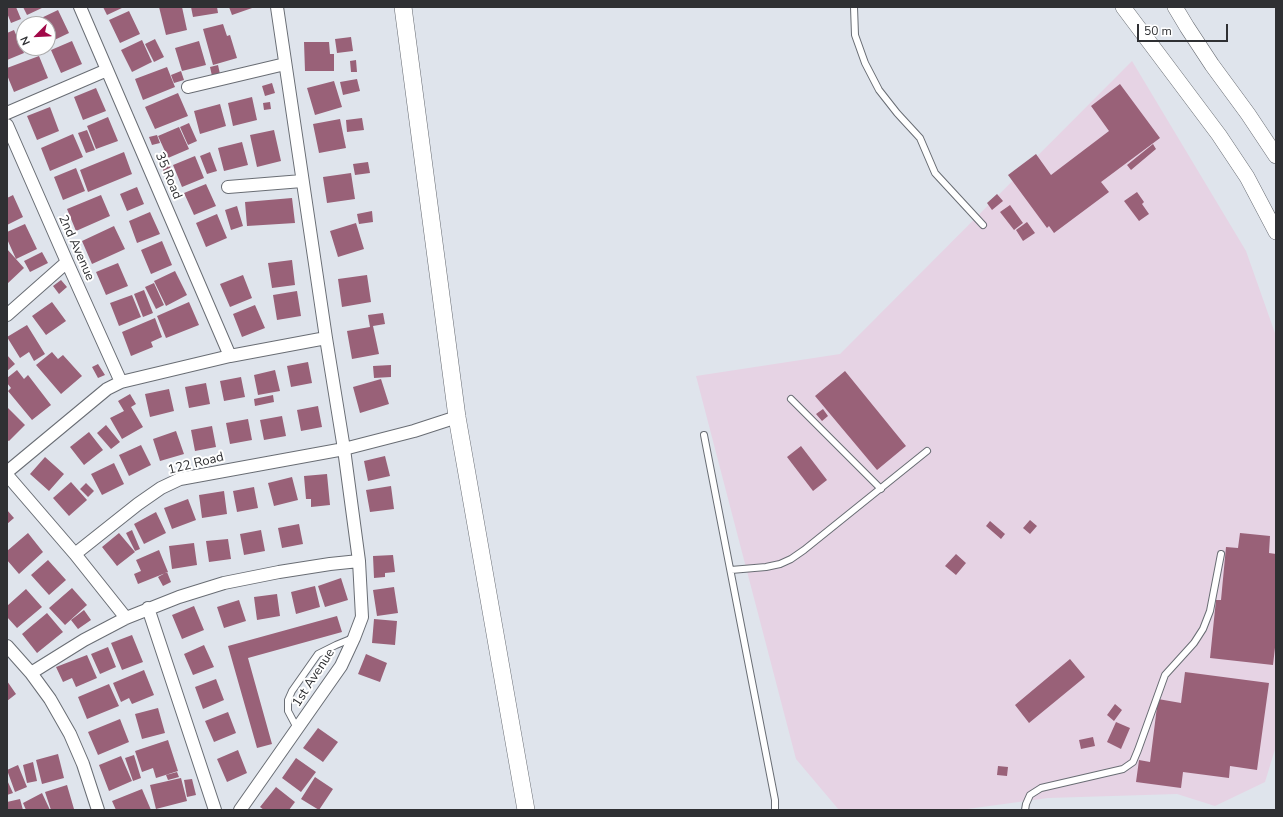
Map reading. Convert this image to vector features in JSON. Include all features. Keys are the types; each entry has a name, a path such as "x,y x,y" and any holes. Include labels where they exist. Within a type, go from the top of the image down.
{"main road":[{"path":"403,7 457,417 526,810"}],"street":[{"name":"35 Road","path":"80,7 230,356"},
{"name":"1st Avenue","path":"240,810 341,666 362,616 359,561 344,448 302,181 277,7"},
{"path":"1123,7 1219,135 1247,177 1276,232"},
{"path":"1175,7 1212,65 1248,114 1276,156"},
{"path":"188,87 285,64"},
{"path":"7,113 107,70"},
{"name":"2nd Avenue","path":"7,125 121,382"},
{"path":"228,187 302,181"},
{"path":"7,315 67,262"},
{"path":"126,618 75,554 7,474 107,389 121,382 230,356 326,338"},
{"name":"122 Road","path":"75,554 138,504 161,488 180,480 344,448 414,431 457,417"},
{"path":"31,673 84,640 126,618 179,596 224,583 279,572 359,561"},
{"path":"148,608 215,810"},
{"path":"7,646 31,673 50,699 70,734 83,764 98,810"}],"lane":[{"path":"854,7 855,35 865,63 879,90 920,138 935,172 983,225"},
{"path":"791,399 881,488"},
{"path":"704,435 775,800 775,810"},
{"path":"731,570 766,567 780,564 791,559 927,451"},
{"path":"1025,810 1030,795 1041,788 1123,769 1133,762 1165,675 1194,643 1203,629 1210,611 1221,554"},
{"path":"297,728 288,711 288,700 292,691 318,654 354,638"}],"shaded area":[{"path":"1132,61 1246,251 1276,336 1276,746 1265,782 1215,806 1177,794 1048,798 960,810 839,810 796,759 696,376 840,354"}],"building":[{"path":"7,7 16,7 20,16 16,16 16,21 11,23 7,13"},
{"path":"23,7 44,7 27,15"},
{"path":"103,7 124,7 107,15"},
{"path":"159,7 182,7 187,30 166,35"},
{"path":"191,7 217,7 218,13 193,17"},
{"path":"229,7 255,7 232,15"},
{"path":"58,10 69,33 56,39 56,16 45,16"},
{"path":"129,11 140,34 120,43 109,20"},
{"path":"223,24 227,36 230,35 237,58 213,65 203,29"},
{"path":"14,30 16,35 17,56 7,60 7,33"},
{"path":"351,37 353,51 337,53 335,39"},
{"path":"155,39 164,57 154,62 145,44"},
{"path":"142,40 152,62 132,72 121,50"},
{"path":"72,41 82,64 61,73 54,56 56,56 56,48"},
{"path":"199,41 206,65 182,71 175,48"},
{"path":"304,42 329,42 330,54 334,54 334,71 305,71"},
{"path":"39,56 48,78 14,92 7,75 7,68"},
{"path":"356,60 357,72 351,72 350,61"},
{"path":"218,65 220,74 212,76 210,67"},
{"path":"167,67 175,87 143,100 135,79"},
{"path":"181,71 184,80 174,83 171,75"},
{"path":"357,79 360,91 343,95 340,82"},
{"path":"334,81 342,107 315,115 307,88"},
{"path":"272,83 275,93 265,96 262,86"},
{"path":"1120,84 1160,138 1101,182 1109,192 1054,233 1049,226 1047,228 1008,175 1036,154 1051,175 1109,131 1091,106"},
{"path":"96,88 106,111 83,120 74,97"},
{"path":"178,93 188,116 155,129 145,107"},
{"path":"252,97 257,120 233,126 228,103"},
{"path":"270,102 271,109 264,110 263,103"},
{"path":"220,104 226,126 200,134 194,111"},
{"path":"50,107 59,131 37,140 27,116"},
{"path":"108,117 118,141 96,149 87,126"},
{"path":"362,118 364,130 347,132 346,120"},
{"path":"340,119 346,148 319,153 313,124"},
{"path":"189,123 197,141 188,145 180,127"},
{"path":"179,127 189,149 168,158 158,136"},
{"path":"87,130 95,150 86,153 78,133"},
{"path":"274,130 281,161 257,167 250,135"},
{"path":"73,134 83,157 50,171 41,148"},
{"path":"157,135 160,143 152,145 149,137"},
{"path":"242,142 248,165 224,171 218,148"},
{"path":"1153,144 1156,149 1131,170 1127,165"},
{"path":"124,152 132,174 88,192 80,170"},
{"path":"210,152 217,171 207,174 200,156"},
{"path":"195,156 204,178 182,187 173,165"},
{"path":"368,162 370,173 355,175 353,164"},
{"path":"170,164 171,173 164,174 162,165"},
{"path":"76,168 85,191 63,200 54,177"},
{"path":"351,173 355,199 327,203 323,177"},
{"path":"206,184 216,206 194,215 184,193"},
{"path":"137,187 144,204 127,211 120,194"},
{"path":"1137,192 1144,202 1142,204 1149,214 1139,221 1124,201"},
{"path":"997,194 1003,201 992,210 987,203"},
{"path":"13,195 23,217 7,225 7,198"},
{"path":"101,195 110,216 76,231 67,209"},
{"path":"292,198 295,223 247,226 245,202"},
{"path":"1010,205 1023,223 1014,230 1000,212"},
{"path":"237,206 243,226 231,230 225,210"},
{"path":"372,211 373,222 359,224 357,214"},
{"path":"150,212 160,234 137,243 129,221"},
{"path":"217,214 227,238 206,247 196,223"},
{"path":"1027,222 1035,233 1023,241 1016,230"},
{"path":"356,223 364,249 338,257 330,231"},
{"path":"25,224 37,249 16,259 7,239 7,232"},
{"path":"114,226 125,249 92,264 82,241"},
{"path":"162,241 172,265 151,274 141,250"},
{"path":"7,249 24,268 7,284"},
{"path":"42,252 48,263 30,272 24,261"},
{"path":"292,260 295,285 272,288 268,263"},
{"path":"118,263 128,286 106,295 96,272"},
{"path":"175,271 187,295 166,306 154,281"},
{"path":"243,275 252,298 230,307 220,284"},
{"path":"367,275 371,302 342,307 338,279"},
{"path":"61,280 67,287 59,294 53,286"},
{"path":"154,283 164,305 156,309 145,287"},
{"path":"144,290 153,313 143,317 134,294"},
{"path":"297,291 301,316 277,320 273,295"},
{"path":"132,295 141,317 119,326 110,303"},
{"path":"52,302 66,321 46,335 32,316"},
{"path":"189,302 199,325 166,338 157,316"},
{"path":"255,305 265,328 242,337 233,314"},
{"path":"383,313 385,324 373,326 379,354 352,359 347,331 370,327 368,315"},
{"path":"155,318 162,337 151,342 153,347 131,356 122,332"},
{"path":"27,325 45,354 34,361 29,352 20,358 7,337"},
{"path":"52,352 58,359 63,355 82,376 61,394 36,365"},
{"path":"7,355 15,364 7,371"},
{"path":"308,362 312,383 291,387 287,366"},
{"path":"98,364 105,375 98,378 92,367"},
{"path":"391,365 391,377 374,378 373,366"},
{"path":"17,370 24,379 28,375 51,405 32,420 8,391 11,388 7,383 7,378"},
{"path":"275,370 280,391 258,395 254,375"},
{"path":"845,371 906,446 877,470 815,396"},
{"path":"241,377 245,397 224,401 220,381"},
{"path":"381,379 389,404 360,413 353,387"},
{"path":"206,383 210,404 189,408 185,387"},
{"path":"169,389 174,411 150,417 145,394"},
{"path":"130,394 136,404 131,407 143,427 122,439 110,418 124,411 118,401"},
{"path":"273,395 274,402 255,406 254,399"},
{"path":"318,406 322,427 301,431 297,410"},
{"path":"7,407 25,425 9,441 7,440"},
{"path":"823,409 828,416 822,421 816,414"},
{"path":"282,416 286,436 264,440 260,420"},
{"path":"248,419 252,440 230,444 226,423"},
{"path":"106,425 120,442 111,449 97,433"},
{"path":"212,426 216,447 195,451 191,430"},
{"path":"176,431 184,454 160,461 153,439"},
{"path":"89,432 103,450 84,465 70,447"},
{"path":"141,445 151,465 129,476 119,455"},
{"path":"801,446 827,480 813,491 787,457"},
{"path":"385,456 390,476 368,481 364,461"},
{"path":"45,457 64,474 49,491 30,474"},
{"path":"114,463 124,484 102,495 91,474"},
{"path":"327,474 330,505 311,507 311,499 306,499 304,476"},
{"path":"292,477 298,500 274,506 268,483"},
{"path":"71,482 87,500 69,516 53,498"},
{"path":"86,483 94,491 88,497 80,489"},
{"path":"391,486 394,509 370,512 366,490"},
{"path":"254,487 258,508 237,512 233,491"},
{"path":"224,491 227,514 202,518 199,495"},
{"path":"188,499 196,520 172,529 164,508"},
{"path":"7,510 14,518 7,524"},
{"path":"156,512 166,533 144,544 134,524"},
{"path":"1030,520 1037,526 1030,534 1023,528"},
{"path":"990,521 1005,534 1001,539 986,526"},
{"path":"299,524 303,544 282,548 278,528"},
{"path":"132,530 140,549 135,551 126,533"},
{"path":"261,530 265,551 244,555 240,534"},
{"path":"28,533 43,552 19,574 7,560 7,551"},
{"path":"119,533 135,552 117,566 102,547"},
{"path":"1240,533 1270,536 1269,553 1276,554 1276,639 1273,665 1210,658 1216,600 1221,600 1226,547 1238,548"},
{"path":"228,539 231,559 209,562 206,541"},
{"path":"194,543 197,565 172,569 169,546"},
{"path":"159,550 168,572 138,584 134,574 141,571 136,560"},
{"path":"956,554 966,563 956,575 945,566"},
{"path":"393,555 395,572 385,573 385,577 374,578 373,556"},
{"path":"48,560 66,580 49,595 31,575"},
{"path":"167,572 171,582 163,586 158,577"},
{"path":"341,578 348,600 325,607 318,586"},
{"path":"315,586 320,607 296,614 291,592"},
{"path":"394,587 398,613 377,616 373,590"},
{"path":"72,588 87,605 65,625 49,608"},
{"path":"26,589 42,607 17,628 7,617 7,606"},
{"path":"277,594 280,616 257,620 254,597"},
{"path":"239,600 246,621 224,628 217,607"},
{"path":"194,606 204,630 182,639 172,615"},
{"path":"84,610 91,620 78,629 71,620"},
{"path":"47,613 63,632 37,653 22,634"},
{"path":"337,616 342,632 248,658 272,744 257,748 228,646"},
{"path":"374,619 397,621 395,645 372,643"},
{"path":"132,635 143,662 122,670 111,643"},
{"path":"204,645 214,667 193,675 184,654"},
{"path":"108,647 116,667 100,674 91,654"},
{"path":"366,654 387,663 380,682 358,674"},
{"path":"87,655 97,678 76,687 72,678 63,682 56,667"},
{"path":"1070,659 1085,677 1029,723 1015,705"},
{"path":"144,670 154,695 132,704 129,698 121,702 113,683"},
{"path":"1185,672 1269,683 1257,770 1230,766 1229,778 1183,772 1181,788 1136,782 1139,760 1150,762 1158,699 1181,703"},
{"path":"216,679 224,700 203,709 195,687"},
{"path":"7,681 16,694 7,701"},
{"path":"109,684 119,706 87,719 78,697"},
{"path":"1115,704 1122,710 1114,721 1107,715"},
{"path":"158,708 165,733 142,739 135,714"},
{"path":"228,712 236,733 214,742 205,721"},
{"path":"120,719 129,742 98,755 88,732"},
{"path":"1116,722 1130,728 1121,749 1107,742"},
{"path":"318,728 338,742 323,762 303,748"},
{"path":"1093,737 1095,746 1081,749 1079,740"},
{"path":"168,740 178,771 156,778 153,768 142,772 135,751"},
{"path":"238,750 247,773 227,782 217,759"},
{"path":"58,754 64,778 42,784 36,760"},
{"path":"134,755 141,778 133,781 125,758"},
{"path":"121,756 132,781 109,791 99,765"},
{"path":"296,758 316,772 301,792 282,778"},
{"path":"33,762 37,781 27,783 23,765"},
{"path":"18,765 27,787 15,792 7,770"},
{"path":"998,766 1008,767 1007,776 997,775"},
{"path":"177,772 179,777 168,780 166,775"},
{"path":"315,777 333,789 319,810 301,799"},
{"path":"181,778 187,801 156,809 150,785"},
{"path":"192,779 196,795 187,797 184,780"},
{"path":"7,780 13,793 7,795"},
{"path":"67,785 74,809 51,810 45,792"},
{"path":"276,787 295,802 289,810 264,810 260,807"},
{"path":"142,789 151,810 116,810 112,801"},
{"path":"42,793 50,810 26,810 23,803"},
{"path":"20,799 23,810 7,810 7,802"}]}
